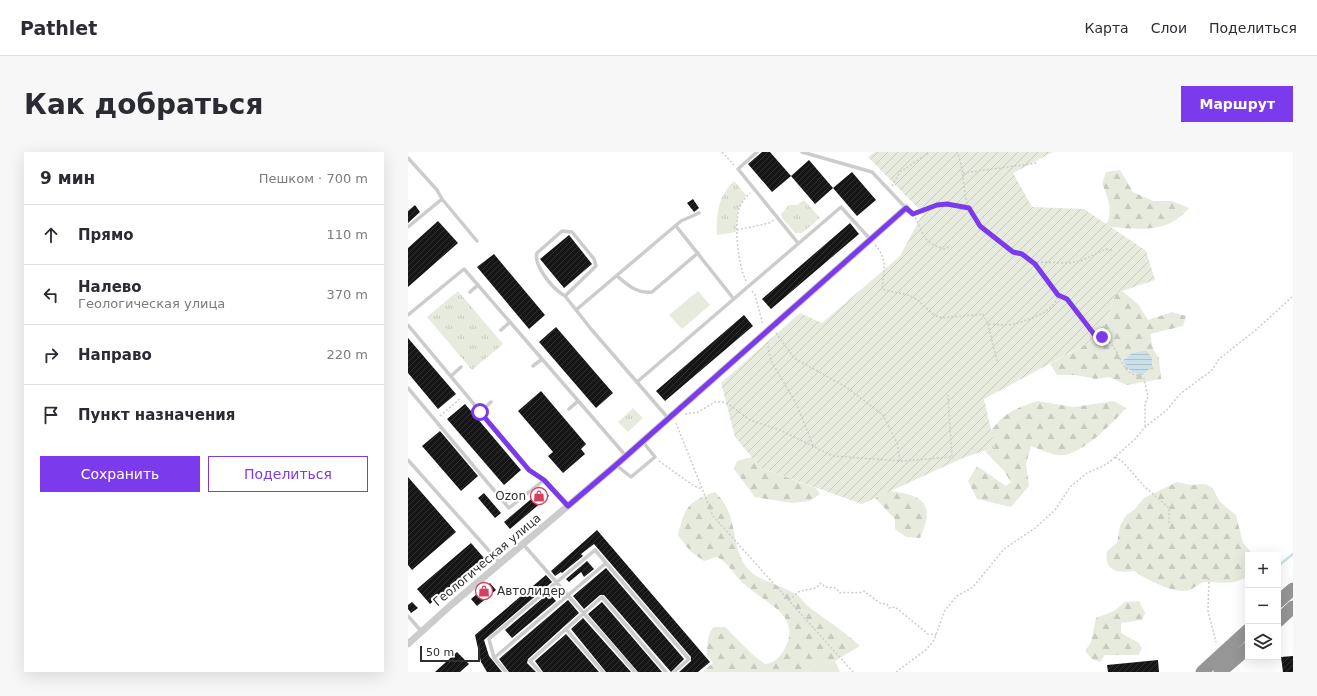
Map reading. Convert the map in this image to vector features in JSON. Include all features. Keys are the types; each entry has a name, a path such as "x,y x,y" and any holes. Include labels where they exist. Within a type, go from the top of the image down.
{"highway":[{"path":"1281,599 1293,589"},
{"path":"1281,617 1293,607"},
{"path":"1202,672 1245,633"},
{"path":"1225,669 1245,651"}],"street":[{"name":"Геологическая улица","path":"408,644 500,563 616,465 906,208"}],"lane":[{"path":"757,152 738,169 798,243"},
{"path":"802,152 872,172 906,208"},
{"path":"408,158 437,190 442,199 477,241"},
{"path":"408,227 442,199"},
{"path":"637,382 733,298 841,207 870,239"},
{"path":"576,310 684,219 693,217 699,213"},
{"path":"676,226 733,298"},
{"path":"565,296 596,266 594,259 572,232 567,230 562,231 537,253 535,257 540,270 559,293 565,296 591,329 637,382 670,416"},
{"path":"617,276 637,291 644,293 652,292 698,253"},
{"path":"408,315 464,269 626,456"},
{"path":"470,292 478,285"},
{"path":"501,330 510,322"},
{"path":"408,325 529,470 544,480 568,506"},
{"path":"532,366 542,359"},
{"path":"451,376 461,367"},
{"path":"408,388 509,508 544,480"},
{"path":"569,409 578,401"},
{"path":"480,412 491,402"},
{"path":"616,465 631,477 655,457 643,441"},
{"path":"408,460 500,563"},
{"path":"523,544 635,672"},
{"path":"506,672 494,658 489,639 595,550 689,659 674,672"},
{"path":"494,658 606,563"},
{"path":"540,672 530,660 602,597 666,672"},
{"path":"408,616 422,632"},
{"path":"566,629 603,672"}],"path":[{"path":"722,152 738,169"},
{"path":"890,191 900,172 930,152"},
{"path":"957,152 963,173 964,186 969,208 980,226 1013,252 1022,254 1033,262 1058,295 1067,299 1097,338 1102,337 1108,340 1126,370 1132,374 1144,378 1148,397 1145,404 1145,427"},
{"path":"963,173 1038,163"},
{"path":"754,189 742,202 739,210 737,230 742,272 748,286 755,295 762,316 764,333 771,361 796,403 813,446"},
{"path":"913,214 942,204 969,208"},
{"path":"906,208 913,214 922,234 928,242 944,249 951,246"},
{"path":"737,230 769,223 777,217"},
{"path":"870,239 881,251 885,263 882,289 909,296 920,301 926,309 942,318 983,314 988,324 997,361"},
{"path":"1033,262 1075,262 1092,257 1106,249 1114,251"},
{"path":"988,324 1012,324 1030,318 1052,307 1058,295"},
{"path":"896,672 926,649 936,635 945,610 957,596 972,587 1004,549 1016,542 1055,510 1070,487 1087,473 1107,464 1135,439 1145,427 1167,410 1180,394 1212,370 1220,359 1257,329 1293,296"},
{"path":"772,326 782,343 794,358 846,387 884,415 898,443 900,461"},
{"path":"436,421 466,394"},
{"path":"853,672 713,516 670,416 698,412 716,402 723,402 750,420 780,430 833,456 900,461 952,457 948,395"},
{"path":"655,457 663,466 702,489"},
{"path":"1115,457 1122,461 1144,486 1169,508 1169,523"},
{"path":"1209,578 1208,611 1216,642"},
{"path":"789,600 800,591 816,588 820,583 826,587 836,588 840,593 846,591 861,593 864,591 880,603 887,604 890,608 895,607 928,634 936,635"}],"green space":[{"path":"875,152 1053,152 1013,173 1032,207 1084,209 1146,251 1155,280 1116,293 1101,336 984,399 995,447 963,458 862,504 761,468 735,437 721,383 800,313 822,323 900,256 923,213 868,157"},
{"path":"1120,170 1133,192 1153,201 1172,201 1189,208 1181,216 1163,226 1143,229 1110,227 1106,224 1110,209 1108,198 1102,184 1106,172"},
{"path":"734,181 746,195 738,210 736,232 717,235 717,220 721,199"},
{"path":"804,200 820,218 802,233 795,233 782,218 781,214 789,205 797,205"},
{"path":"458,291 503,344 472,370 427,317"},
{"path":"698,291 710,305 682,329 669,315"},
{"path":"1122,291 1138,304 1148,320 1172,312 1186,316 1183,326 1150,334 1153,349 1159,358 1161,379 1127,385 1109,377 1096,379 1075,375 1057,375 1050,364 1101,336 1116,293","holes":["1146,350 1152,367 1142,374 1132,372 1122,361 1132,353"]},
{"path":"1037,401 1074,407 1114,401 1126,408 1113,422 1085,446 1066,455 1048,453 1031,446 1026,464 1029,486 1011,507 977,499 968,481 977,466 1006,486 1011,482 1004,471 985,451 995,447 991,431 1006,415"},
{"path":"633,408 643,418 628,432 618,422"},
{"path":"752,457 761,468 816,488 820,494 810,501 792,503 755,497 734,469 737,461"},
{"path":"1177,482 1191,485 1204,484 1212,487 1220,502 1236,515 1243,543 1251,552 1245,552 1245,578 1227,583 1204,582 1189,590 1183,591 1161,585 1134,571 1122,572 1113,570 1108,563 1107,551 1117,543 1120,526 1126,515 1135,509 1144,498"},
{"path":"890,491 911,495 923,503 926,509 927,517 920,538 906,537 895,529 895,519 875,498"},
{"path":"715,492 729,512 739,552 743,562 750,571 765,580 796,594 809,607 860,646 835,661 817,664 805,672 702,672 713,663 707,655 707,647 709,636 714,627 725,627 752,654 765,664 771,663 778,658 784,650 789,638 789,627 785,618 778,610 743,583 721,559 717,557 704,561 690,551 678,535 685,512 689,507 698,499"},
{"path":"1139,601 1145,613 1142,620 1121,623 1121,633 1139,643 1142,649 1138,655 1105,655 1100,662 1092,659 1085,651 1091,642 1096,618 1114,611 1125,602"},
{"path":"835,661 840,672 805,672 817,664"}],"water":[{"path":"1146,350 1152,358 1152,367 1142,375 1132,372 1122,361 1132,353"}],"building":[{"path":"762,152 770,152 791,176 772,192 748,164"},
{"path":"809,160 833,188 815,204 791,176"},
{"path":"852,172 876,200 857,216 833,188"},
{"path":"693,199 699,208 694,212 687,203"},
{"path":"415,205 420,212 408,223 408,211"},
{"path":"438,221 458,243 408,287 408,248"},
{"path":"850,223 859,234 771,309 762,299"},
{"path":"569,235 592,264 564,288 540,259"},
{"path":"494,254 545,315 529,329 477,267"},
{"path":"744,315 753,326 665,401 656,391"},
{"path":"556,327 613,393 596,408 539,342"},
{"path":"408,338 456,394 438,409 408,373"},
{"path":"541,391 586,444 581,449 585,454 563,473 548,456 553,452 518,411"},
{"path":"465,404 521,470 504,485 447,419"},
{"path":"440,431 478,476 461,491 422,446"},
{"path":"408,477 456,532 412,570 408,565"},
{"path":"543,489 549,496 510,529 504,522"},
{"path":"484,493 501,513 495,518 478,498"},
{"path":"597,530 710,662 698,672 679,672 691,661 691,657 594,544 581,554 583,556 562,573 561,572 555,576 551,571"},
{"path":"471,543 484,558 430,604 417,589"},
{"path":"587,561 594,569 584,577 581,572 569,582 566,579"},
{"path":"606,568 684,659 671,672 604,595 600,595 584,609 573,596"},
{"path":"546,575 552,582 484,640 489,656 502,672 487,672 481,662 475,635"},
{"path":"490,583 496,590 477,606 471,599"},
{"path":"549,593 556,601 512,638 505,630"},
{"path":"568,600 579,613 528,659 527,663 536,672 509,672 499,659"},
{"path":"412,602 418,608 411,613 408,609 408,605"},
{"path":"602,602 662,672 638,672 588,614"},
{"path":"583,618 631,672 606,672 571,629"},
{"path":"566,634 599,672 543,672 535,661"},
{"path":"457,652 469,664 460,672 435,672"},
{"path":"1293,656 1293,672 1283,672 1281,657"},
{"path":"1158,660 1159,672 1108,672 1107,665"}],"waterway":[{"path":"1281,564 1293,554"}],"place":[{"name":"Ozon","path":"539,496"},
{"name":"Автолидер","path":"484,591"}],"route":[{"path":"480,412 529,470 544,480 568,506 906,208 913,214 917,214 937,205 947,204 969,208 980,226 1013,252 1022,254 1035,264 1058,295 1067,299 1088,329 1097,338 1102,337"}]}
